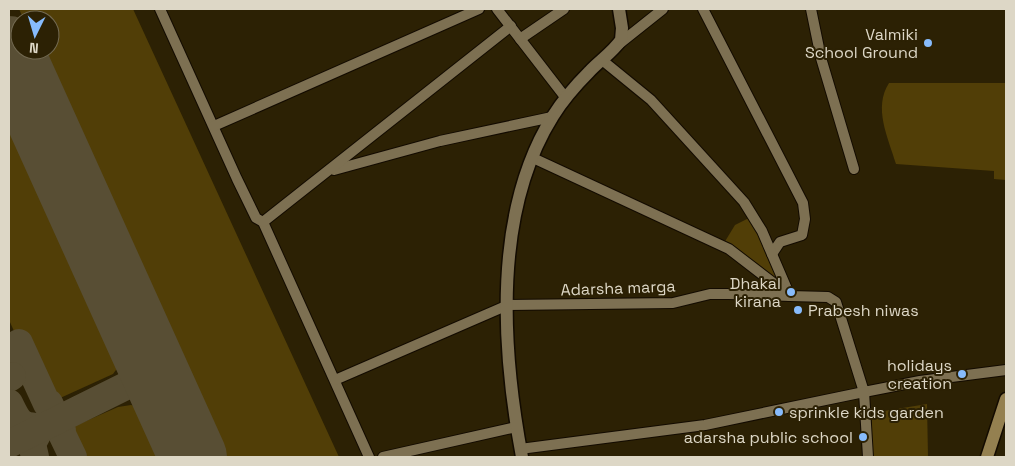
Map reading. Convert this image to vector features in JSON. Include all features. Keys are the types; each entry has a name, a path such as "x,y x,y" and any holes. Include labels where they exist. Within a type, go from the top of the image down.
{"main road":[{"path":"987,457 1006,399"}],"street":[{"path":"160,9 256,218 263,222 369,457"},
{"path":"214,126 478,9"},
{"path":"497,9 565,97"},
{"path":"520,38 564,9"},
{"path":"618,44 622,35 619,9"},
{"path":"663,9 618,44 565,97 552,117 534,158 514,217 508,252 509,366 521,453 705,425 920,381 1006,370"},
{"path":"703,9 803,203 805,219 802,234 780,242 772,254"},
{"path":"811,9 821,58 854,169"},
{"path":"263,222 511,26"},
{"path":"602,60 651,100 744,202 762,231 790,296"},
{"path":"328,171 440,141 552,117"},
{"path":"534,158 729,248 790,296"},
{"name":"Adarsha marga","path":"508,305 673,303 710,294 828,296 836,302 864,392 868,457"},
{"path":"334,380 508,305"},
{"path":"383,457 516,427"}],"shaded area":[{"path":"133,9 339,457 223,457 43,60 60,60 60,10 19,10"},
{"path":"889,83 1006,83 1006,180 994,179 994,171 896,164 886,133 882,112 884,93"},
{"path":"9,94 123,348 121,363 113,374 47,404 9,320"},
{"path":"751,217 783,285 724,243 735,225"},
{"path":"927,404 928,457 872,457 872,413"},
{"path":"131,405 148,412 154,418 163,432 174,457 73,457 61,432 118,407"}],"taxiway":[{"path":"9,349 19,343 73,457"},
{"path":"9,444 128,385 137,377 143,362 142,345"},
{"path":"128,385 147,385 157,391 169,405"},
{"path":"9,403 20,422 28,426 41,427 32,444 35,457"}],"runway":[{"path":"9,50 193,457"}],"place":[{"name":"Valmiki School Ground","path":"928,43"},
{"name":"Dhakal kirana","path":"791,292"},
{"name":"Prabesh niwas","path":"798,310"},
{"name":"holidays creation","path":"962,374"},
{"name":"sprinkle kids garden","path":"779,412"},
{"name":"adarsha public school","path":"863,437"}]}
